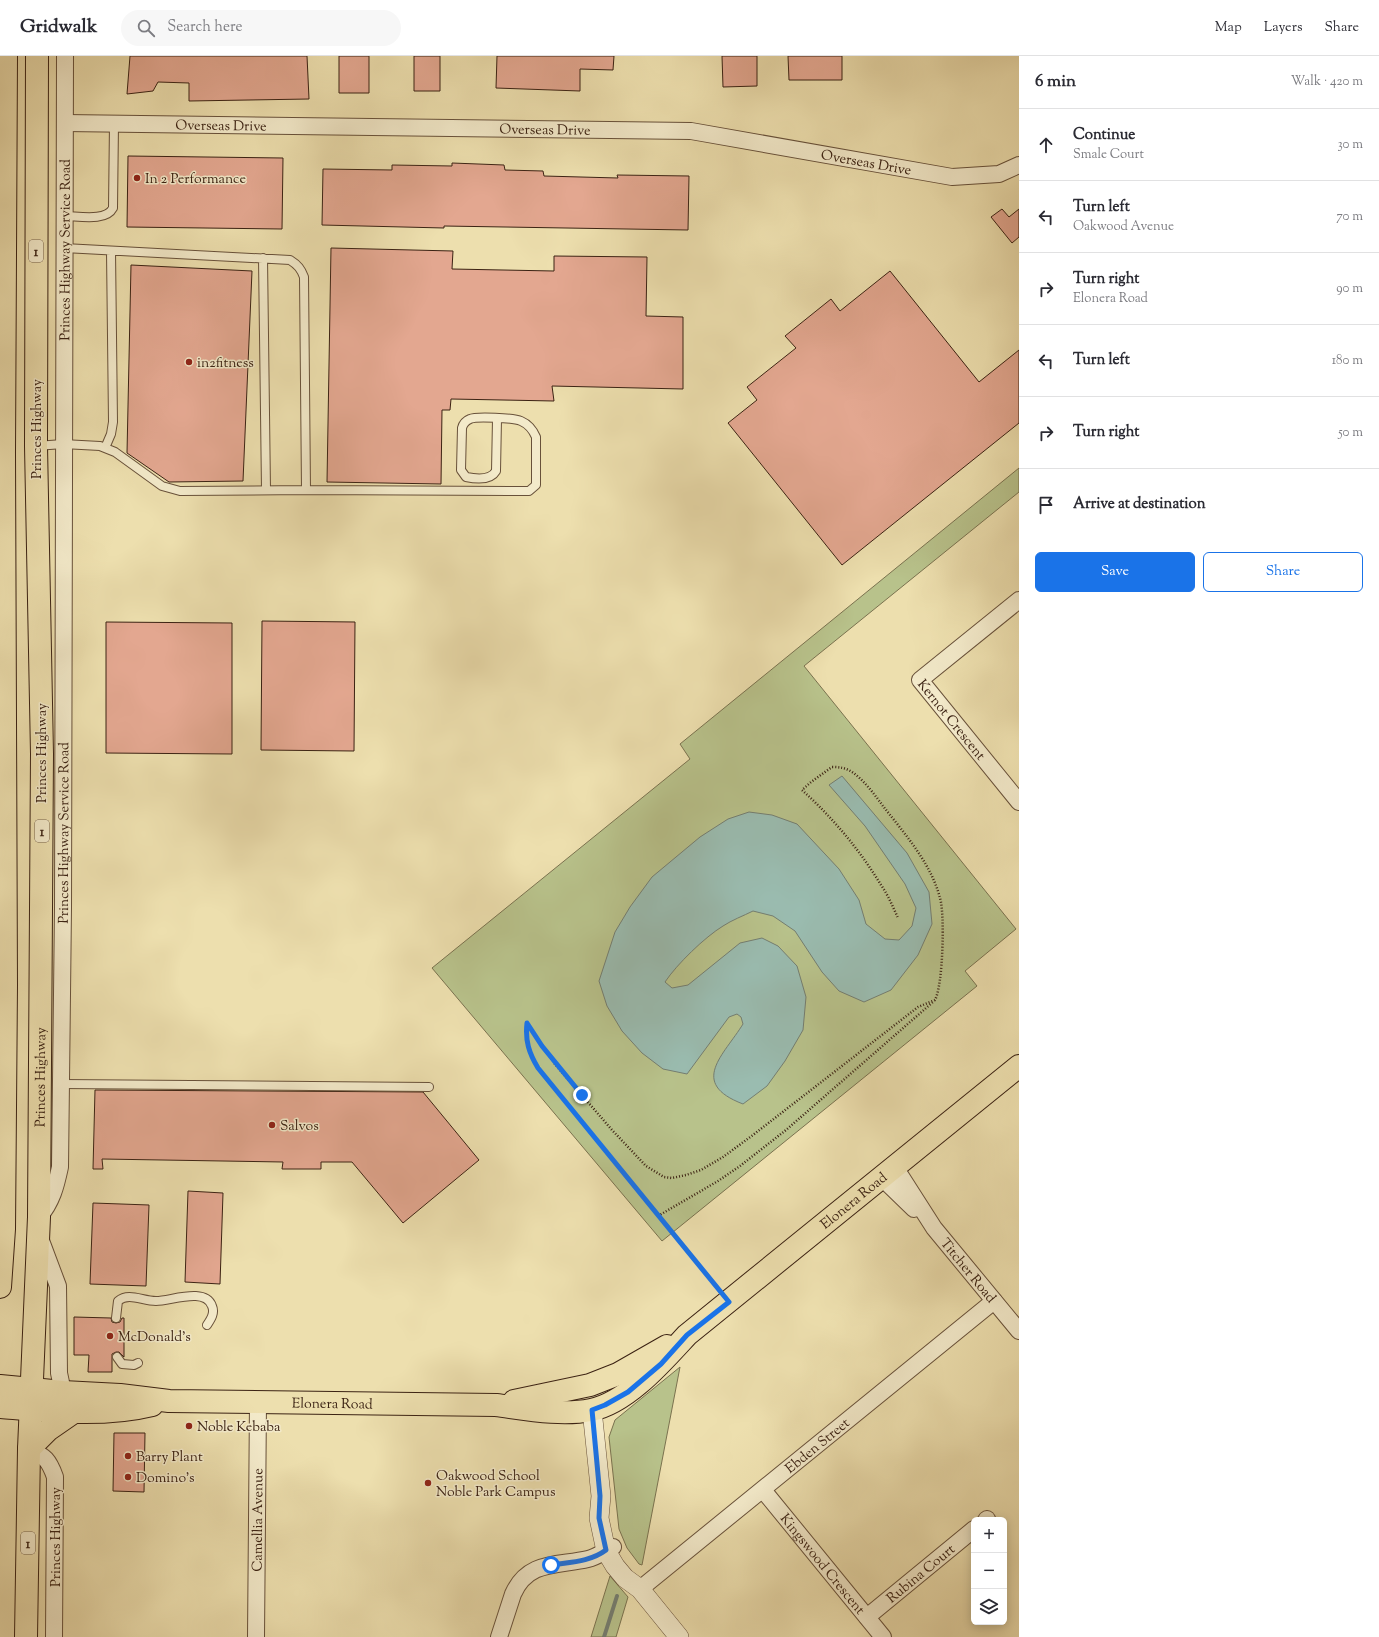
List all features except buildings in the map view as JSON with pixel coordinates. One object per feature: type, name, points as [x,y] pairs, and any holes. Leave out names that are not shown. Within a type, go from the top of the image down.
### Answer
[{"type":"main road","points":[[0,1286],[2,1231],[3,985],[2,427],[6,56]]},
{"type":"main road","name":"Princes Highway","points":[[26,1637],[29,1450],[38,1226],[42,754],[36,446],[37,56]]},
{"type":"main road","points":[[2,453],[36,446]]},
{"type":"main road","name":"Elonera Road","points":[[496,1405],[590,1384],[618,1374],[687,1335],[1019,1066]]},
{"type":"main road","name":"Elonera Road","points":[[0,1386],[62,1392],[120,1395],[169,1401],[496,1405],[544,1411],[592,1410],[605,1405],[628,1392],[661,1364],[687,1335]]},
{"type":"main road","points":[[592,1410],[594,1397],[607,1378]]},
{"type":"main road","points":[[540,1396],[580,1400],[592,1410]]},
{"type":"main road","name":"Elonera Road","points":[[0,1407],[74,1412],[129,1410],[169,1401]]},
{"type":"main road","points":[[29,1450],[48,1430],[74,1412]]},
{"type":"street","name":"Princes Highway Service Road","points":[[38,1226],[52,1198],[60,1167],[63,908],[65,56]]},
{"type":"street","name":"Overseas Drive","points":[[65,123],[691,131],[952,177],[999,174],[1019,165]]},
{"type":"street","name":"Kernot Crescent","points":[[1019,600],[920,680],[1019,802]]},
{"type":"street","name":"Titcher Road","points":[[888,1172],[1019,1331]]},
{"type":"street","points":[[38,1226],[58,1286],[59,1374],[62,1392]]},
{"type":"street","name":"Ebden Street","points":[[640,1589],[994,1301]]},
{"type":"street","name":"Camellia Avenue","points":[[256,1637],[258,1402]]},
{"type":"street","points":[[592,1410],[600,1496],[607,1518],[610,1549],[632,1573],[640,1589],[679,1637]]},
{"type":"street","name":"Princes Highway","points":[[29,1450],[43,1455],[48,1460],[55,1477],[54,1637]]},
{"type":"street","name":"Kingswood Crescent","points":[[763,1490],[883,1637]]},
{"type":"street","name":"Rubina Court","points":[[867,1617],[971,1531]]},
{"type":"street","points":[[499,1637],[512,1594],[524,1577],[542,1566],[588,1559],[610,1549]]},
{"type":"lane","points":[[64,216],[101,217],[110,212],[112,208],[114,123]]},
{"type":"lane","points":[[64,248],[290,260],[302,270],[304,277],[306,490]]},
{"type":"lane","points":[[105,448],[111,434],[113,422],[111,251]]},
{"type":"lane","points":[[263,258],[266,490]]},
{"type":"lane","points":[[36,446],[63,444],[100,446],[115,452],[162,486],[180,491],[530,491],[534,489],[537,481],[536,437],[533,431],[521,421],[514,419],[472,418],[464,423],[462,428],[461,470],[466,477],[491,477],[496,471],[497,419]]},
{"type":"lane","points":[[61,1084],[429,1087]]},
{"type":"lane","points":[[116,1318],[118,1301],[122,1297],[129,1296],[146,1301],[156,1301],[196,1295],[205,1297],[210,1301],[213,1308],[213,1314],[207,1325]]},
{"type":"lane","points":[[117,1357],[122,1364],[134,1365],[138,1363]]},
{"type":"path","points":[[658,1216],[718,1181],[758,1152],[786,1130],[936,1000],[940,983],[943,926],[942,908],[935,884],[919,854],[860,779],[847,769],[839,767],[828,769],[802,790],[826,815],[865,861],[882,885],[898,918]]},
{"type":"path","points":[[729,1302],[538,1068],[526,1045],[525,1034],[527,1023],[555,1064],[612,1130],[646,1166],[664,1177],[672,1178],[701,1170],[723,1157],[918,1007],[936,1000]]},
{"type":"green space","points":[[1019,468],[1019,492],[804,666],[1016,929],[965,971],[977,986],[662,1241],[432,968],[690,759],[680,744]]},
{"type":"green space","points":[[680,1367],[642,1565],[639,1564],[627,1548],[619,1529],[609,1437],[615,1420]]},
{"type":"green space","points":[[610,1576],[628,1597],[616,1637],[591,1637]]},
{"type":"water","points":[[842,776],[907,853],[929,892],[932,924],[918,955],[891,990],[864,1002],[839,991],[822,972],[795,931],[773,916],[753,911],[726,924],[708,937],[684,959],[665,982],[672,988],[688,985],[740,943],[762,938],[778,946],[797,966],[806,997],[803,1030],[785,1061],[767,1086],[743,1104],[726,1096],[717,1087],[714,1078],[715,1068],[720,1057],[743,1024],[741,1017],[737,1014],[729,1017],[687,1074],[663,1069],[642,1053],[622,1031],[607,1006],[599,981],[615,932],[630,907],[652,877],[700,837],[728,819],[749,812],[772,815],[797,824],[839,869],[859,900],[866,924],[885,939],[899,940],[912,926],[916,908],[905,884],[865,826],[829,785]]},
{"type":"waterway","points":[[604,1637],[617,1596]]},
{"type":"place","name":"In 2 Performance","points":[[137,178]]},
{"type":"place","name":"in2fitness","points":[[189,362]]},
{"type":"place","name":"Salvos","points":[[272,1125]]},
{"type":"place","name":"McDonald's","points":[[110,1336]]},
{"type":"place","name":"Noble Kebaba","points":[[189,1426]]},
{"type":"place","name":"Barry Plant","points":[[128,1456]]},
{"type":"place","name":"Domino's","points":[[128,1477]]},
{"type":"place","name":"Oakwood School Noble Park Campus","points":[[428,1483]]},
{"type":"route","points":[[551,1565],[594,1558],[606,1550],[599,1518],[600,1496],[592,1410],[616,1400],[628,1392],[661,1364],[687,1335],[729,1302],[538,1068],[526,1045],[525,1034],[527,1023],[555,1064],[582,1095]]}]
